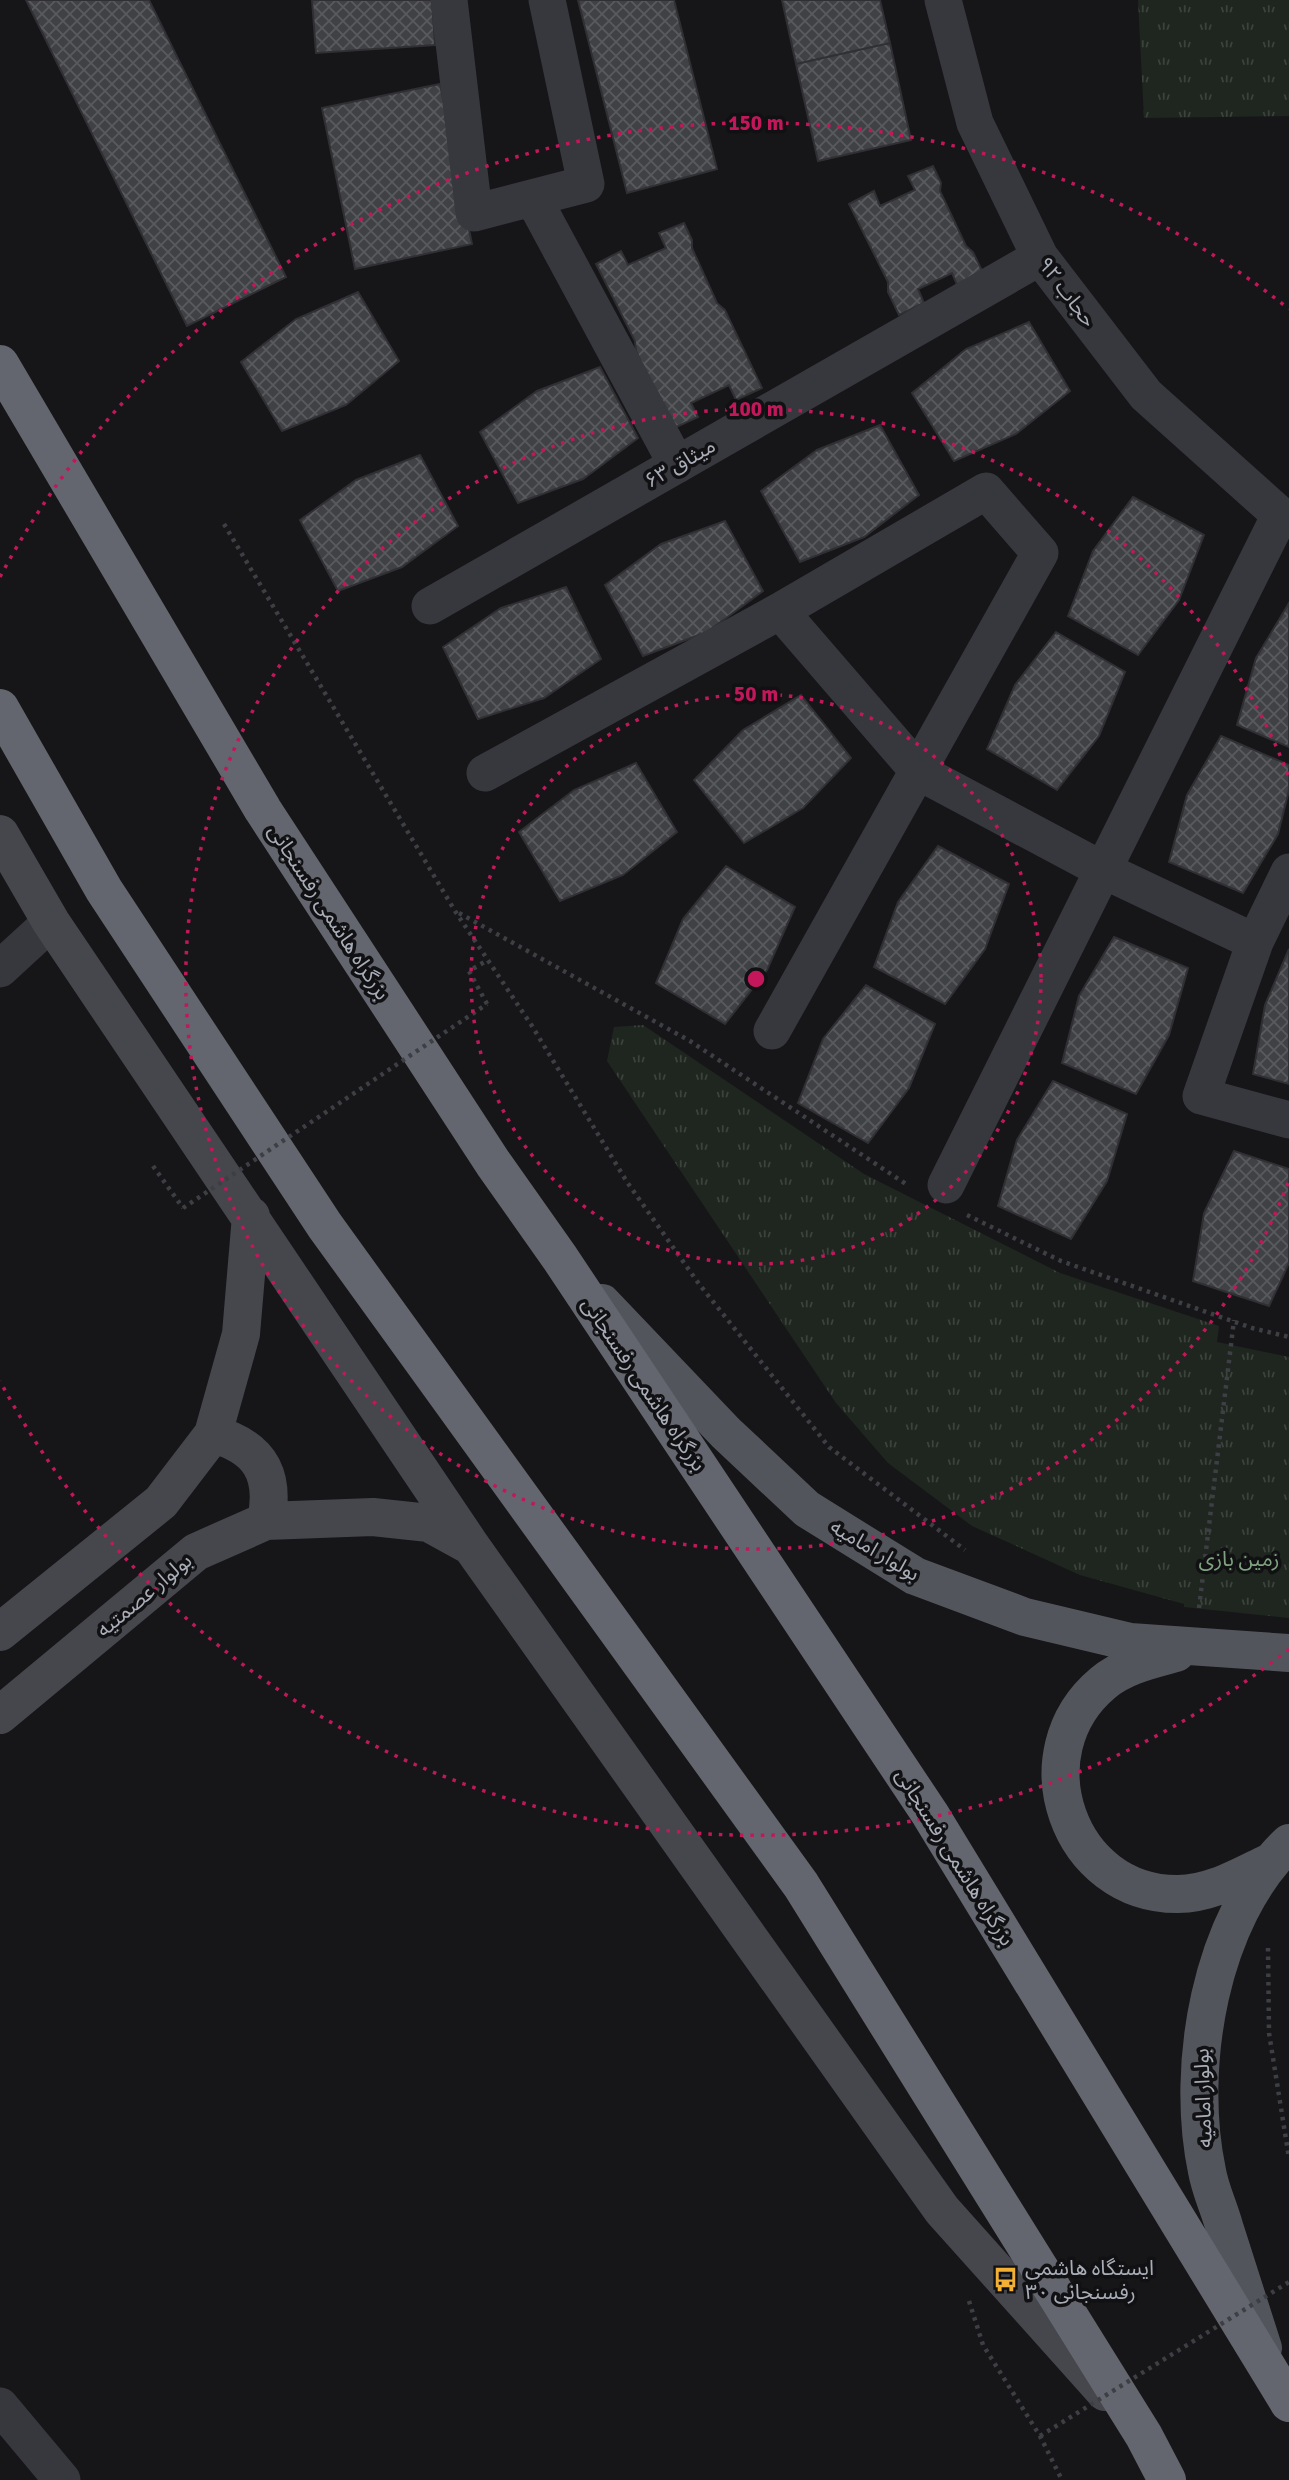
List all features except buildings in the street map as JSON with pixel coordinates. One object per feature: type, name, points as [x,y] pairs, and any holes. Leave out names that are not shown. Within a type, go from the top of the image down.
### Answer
[{"type":"highway","name":"بزرگراه هاشمی رفسنجانی","points":[[0,364],[263,810],[493,1163],[560,1258],[930,1814],[1289,2403]]},
{"type":"highway","points":[[0,708],[104,890],[325,1226],[801,1885],[1144,2436],[1167,2480]]},
{"type":"main road","name":"بولوار امامیه","points":[[560,1258],[726,1433],[807,1509],[915,1576],[1025,1618],[1130,1642],[1196,1629],[1289,1653]]},
{"type":"main road","points":[[1196,1629],[1103,1683],[1086,1700],[1072,1721],[1063,1744],[1060,1792],[1066,1816],[1076,1838],[1110,1873],[1155,1892],[1179,1894],[1203,1891],[1278,1853]]},
{"type":"main road","name":"بولوار امامیه","points":[[1269,2367],[1207,2171],[1199,2098],[1200,2035],[1225,1944],[1278,1853]]},
{"type":"street","points":[[449,0],[474,213],[586,184],[547,0]]},
{"type":"street","name":"حجاب ۹۲","points":[[943,0],[975,123],[1040,257],[1146,396],[1284,517]]},
{"type":"street","points":[[533,198],[677,464]]},
{"type":"street","name":"میثاق ۶۳","points":[[429,606],[1040,257]]},
{"type":"street","points":[[485,773],[779,611],[986,491],[1040,553],[772,1031]]},
{"type":"street","points":[[944,1197],[1102,870],[1284,517]]},
{"type":"street","points":[[779,611],[919,772],[1102,870],[1255,942]]},
{"type":"street","points":[[0,834],[51,922],[471,1546],[942,2210],[1144,2436]]},
{"type":"street","points":[[1289,872],[1255,942],[1201,1096],[1289,1120]]},
{"type":"street","points":[[0,969],[51,922]]},
{"type":"street","points":[[0,1632],[161,1502],[213,1434],[241,1334],[251,1216]]},
{"type":"street","points":[[213,1434],[236,1440],[254,1455],[267,1474],[271,1498],[266,1521]]},
{"type":"street","name":"بولوار عصمتیه","points":[[0,1715],[197,1552],[266,1521],[373,1517],[429,1522],[471,1546]]},
{"type":"street","points":[[0,2406],[62,2480]]},
{"type":"path","points":[[223,524],[455,911],[659,1227],[699,1284],[829,1447],[956,1546],[968,1551]]},
{"type":"path","points":[[455,911],[690,1041],[944,1197],[1061,1261],[1234,1321],[1289,1337]]},
{"type":"path","points":[[153,1166],[183,1208],[487,1004],[469,971],[488,960]]},
{"type":"path","points":[[1196,1629],[1234,1321]]},
{"type":"path","points":[[1268,1941],[1269,2033],[1287,2132],[1289,2158]]},
{"type":"path","points":[[1040,2436],[1289,2282]]},
{"type":"path","points":[[983,2345],[1040,2436],[1062,2480]]},
{"type":"green space","points":[[1138,0],[1289,0],[1289,116],[1144,118]]},
{"type":"green space","name":"زمین بازی","points":[[643,1025],[864,1174],[1060,1273],[1219,1326],[1217,1342],[1289,1357],[1289,1618],[1184,1607],[1184,1604],[1080,1575],[972,1526],[888,1463],[836,1403],[607,1061],[614,1027]]},
{"type":"place","name":"ایستگاه هاشمی رفسنجانی ۳۰","points":[[1005,2280]]}]
